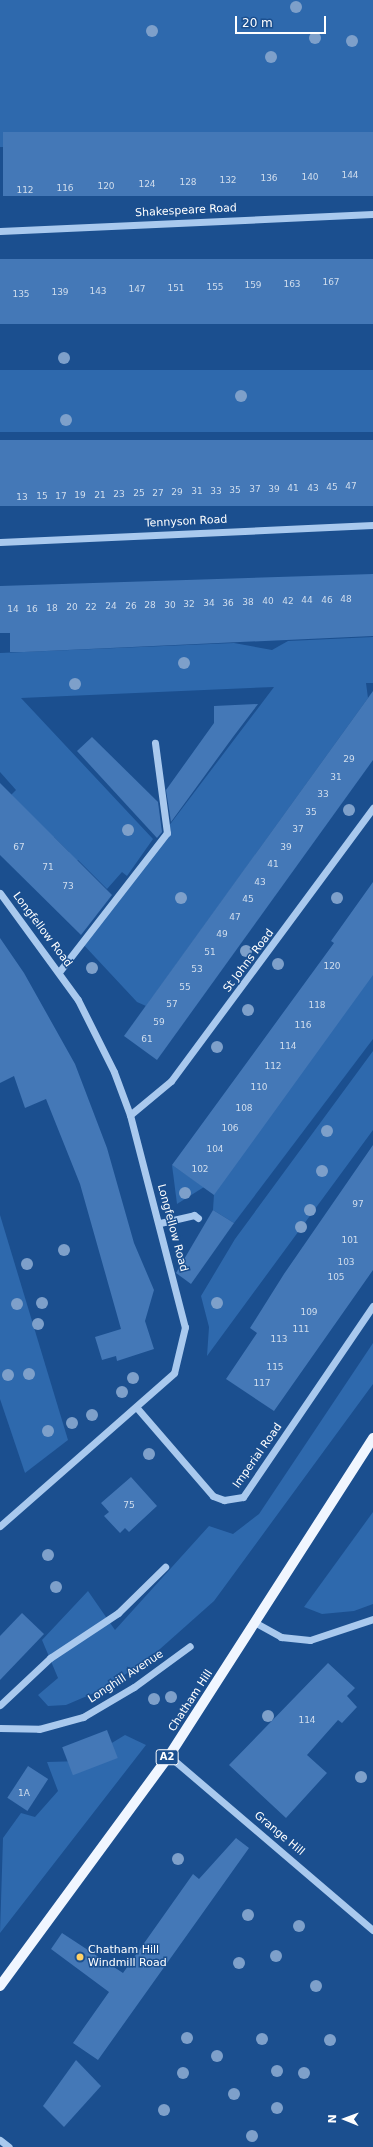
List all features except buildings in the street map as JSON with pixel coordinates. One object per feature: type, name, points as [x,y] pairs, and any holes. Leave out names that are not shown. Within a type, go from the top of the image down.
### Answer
[{"type":"main road","name":"Chatham Hill","points":[[0,1986],[169,1756],[256,1624],[373,1438]]},
{"type":"street","name":"Shakespeare Road","points":[[0,231],[373,214]]},
{"type":"street","name":"Tennyson Road","points":[[0,542],[373,525]]},
{"type":"street","points":[[59,972],[167,833],[155,743]]},
{"type":"street","name":"St Johns Road","points":[[130,1115],[171,1081],[373,808]]},
{"type":"street","name":"Longfellow Road","points":[[0,894],[59,972],[94,1026],[130,1115],[160,1223],[185,1327],[174,1373],[137,1408],[0,1526]]},
{"type":"street","points":[[160,1223],[194,1215],[198,1218]]},
{"type":"street","name":"Imperial Road","points":[[137,1408],[214,1496],[224,1500],[243,1497],[373,1306]]},
{"type":"street","points":[[0,1705],[50,1658],[118,1613],[165,1567]]},
{"type":"street","points":[[256,1624],[281,1637],[310,1640],[373,1619]]},
{"type":"street","name":"Longhill Avenue","points":[[0,1728],[38,1729],[83,1717],[134,1687],[190,1646]]},
{"type":"street","name":"Grange Hill","points":[[169,1756],[373,1930]]},
{"type":"street","points":[[0,2140],[9,2147]]},
{"type":"shaded area","points":[[0,0],[373,0],[373,132],[141,140],[129,144],[61,147],[0,147]]},
{"type":"shaded area","points":[[0,370],[373,370],[373,432],[0,432]]},
{"type":"shaded area","points":[[373,637],[373,683],[366,683],[368,698],[146,1006],[137,1002],[81,942],[274,687],[21,698],[153,839],[127,876],[122,872],[107,889],[78,860],[63,870],[69,852],[54,837],[43,848],[0,806],[16,790],[0,772],[0,653],[234,643],[272,650],[288,641]]},
{"type":"shaded area","points":[[373,969],[373,1039],[234,1223],[213,1210],[214,1194]]},
{"type":"shaded area","points":[[373,1051],[373,1130],[207,1356],[209,1327],[201,1296],[235,1239]]},
{"type":"shaded area","points":[[172,1165],[204,1187],[177,1204]]},
{"type":"shaded area","points":[[0,1215],[68,1440],[25,1473],[0,1399]]},
{"type":"shaded area","points":[[373,1343],[373,1384],[214,1601],[160,1649],[108,1687],[66,1705],[48,1706],[38,1695],[58,1678],[42,1640],[88,1591],[115,1630],[209,1526],[233,1534],[259,1514]]},
{"type":"shaded area","points":[[373,1512],[373,1604],[354,1611],[322,1614],[304,1607]]},
{"type":"shaded area","points":[[125,1735],[146,1745],[0,1933],[3,1838],[21,1813],[35,1817],[58,1791],[47,1762],[82,1761]]},
{"type":"place","name":"Chatham Hill Windmill Road","points":[[80,1957]]}]
